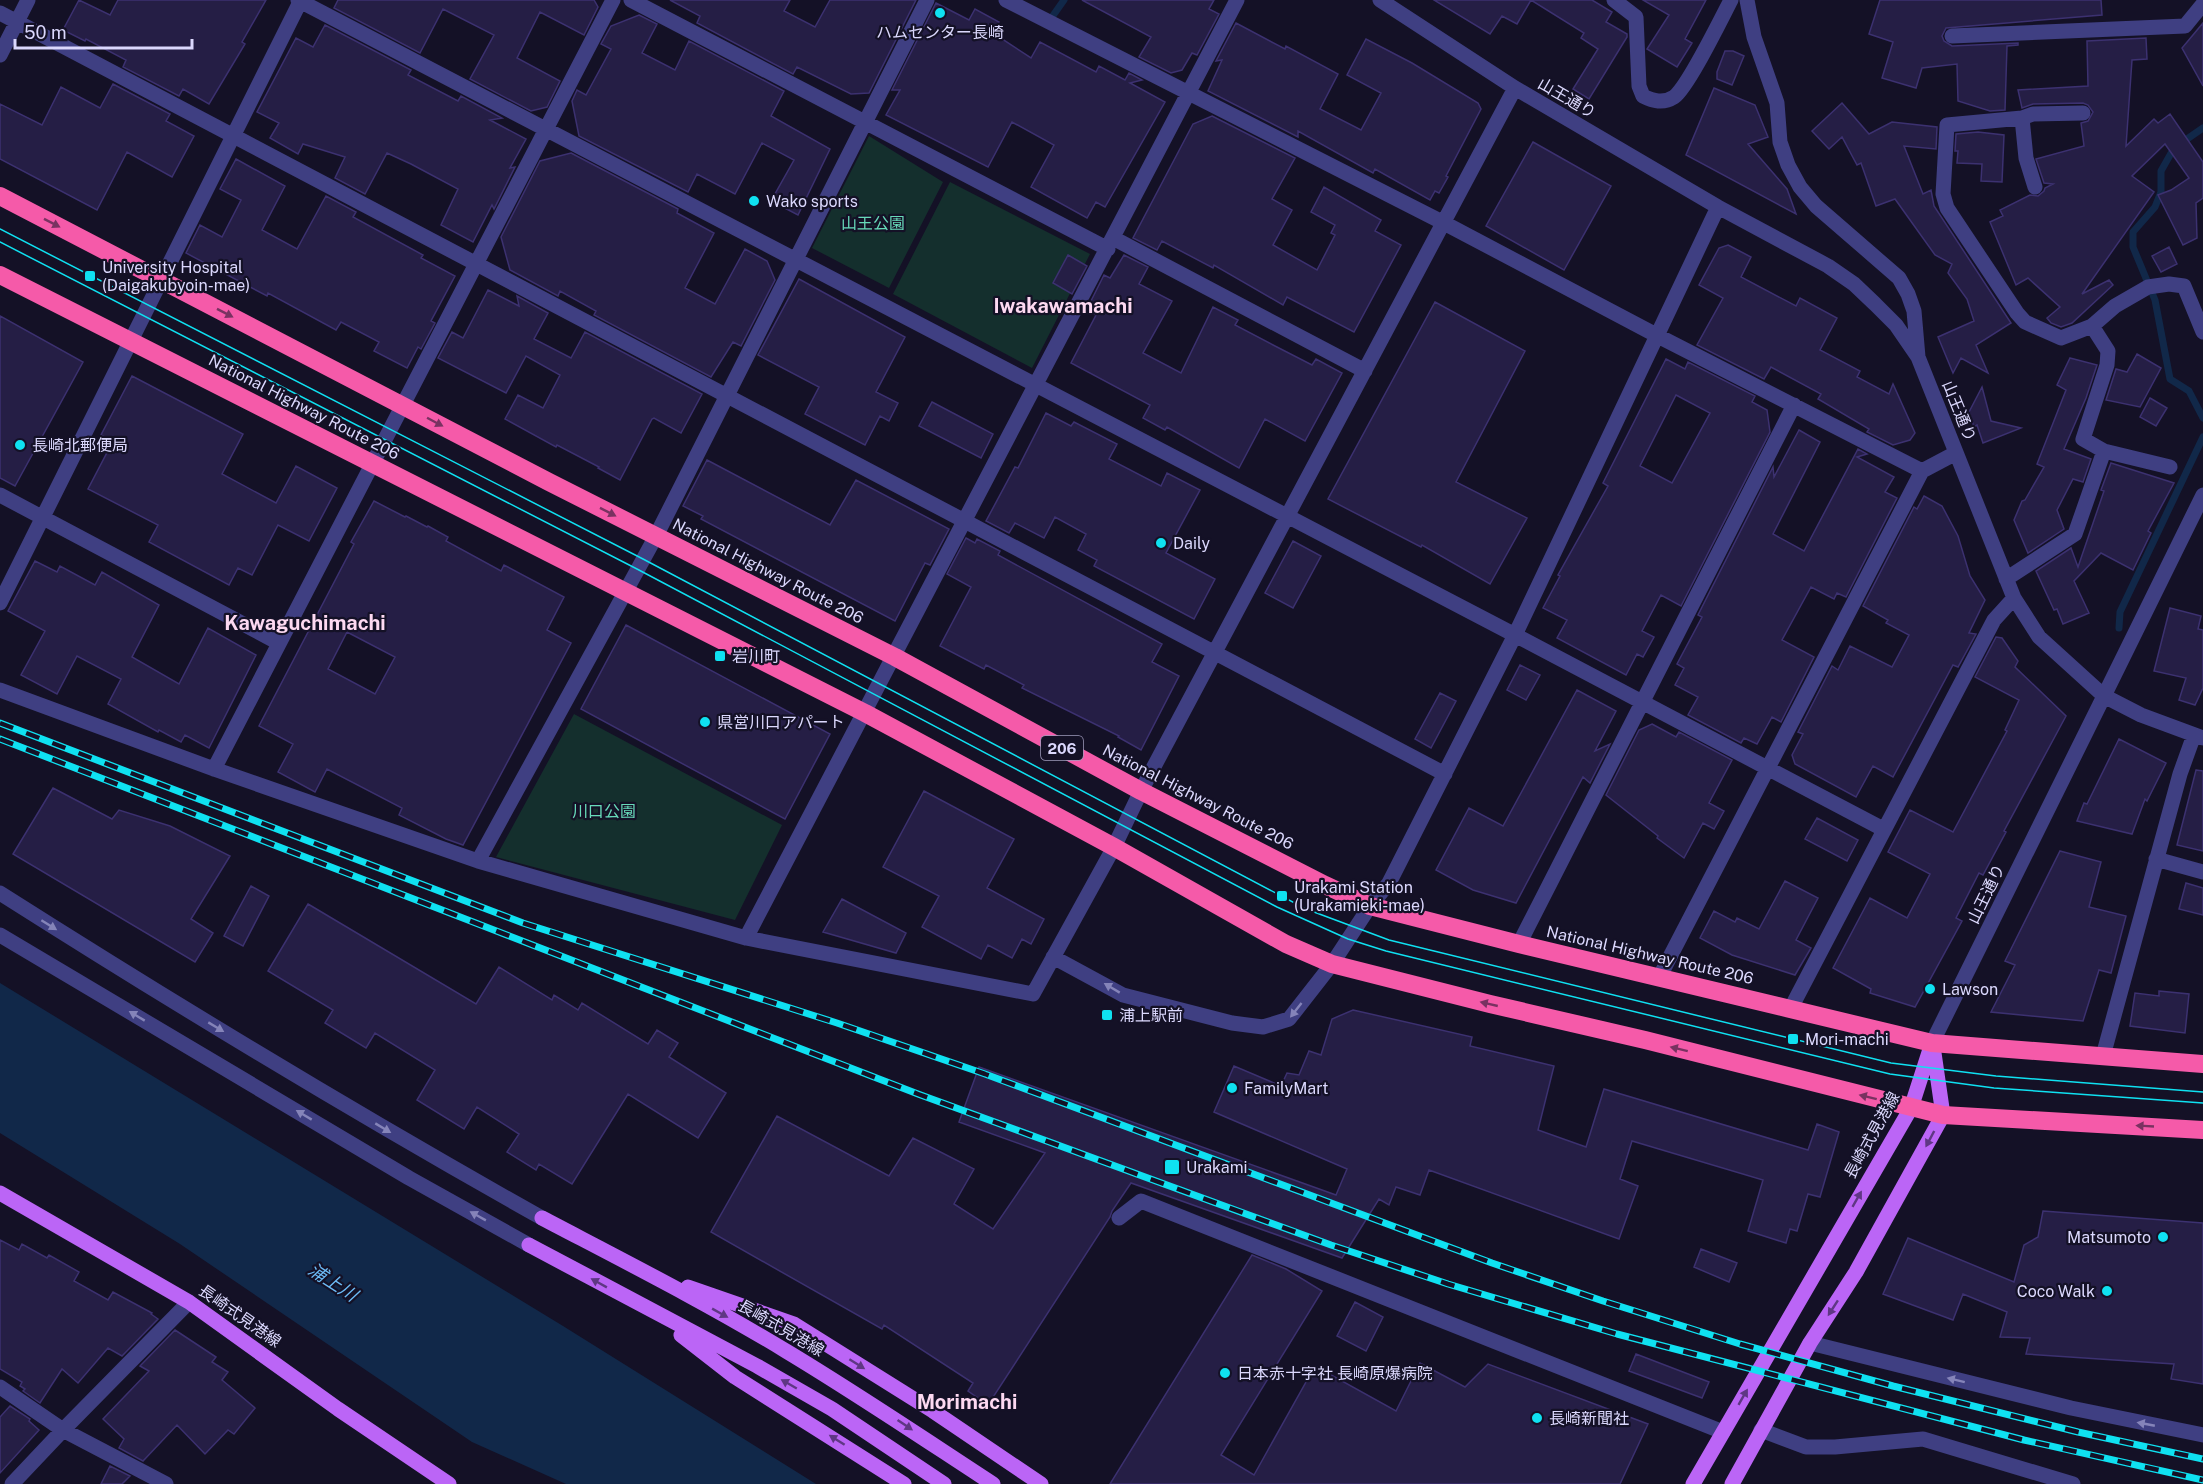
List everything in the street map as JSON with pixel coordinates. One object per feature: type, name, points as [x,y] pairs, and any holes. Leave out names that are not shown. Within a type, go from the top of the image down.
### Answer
[{"type":"highway","name":"National Highway Route 206","points":[[0,196],[656,536],[895,657],[1141,791],[1370,906],[1932,1043],[2203,1064]]},
{"type":"highway","name":"National Highway Route 206","points":[[0,275],[865,713],[1114,847],[1286,944],[1332,964],[1943,1115],[2203,1130]]},
{"type":"main road","name":"長崎式見港線","points":[[1693,1484],[1911,1108],[1932,1043]]},
{"type":"main road","points":[[1732,1484],[1810,1343],[1856,1272],[1943,1115],[1932,1043]]},
{"type":"main road","name":"長崎式見港線","points":[[0,1193],[189,1302],[338,1409],[449,1484]]},
{"type":"main road","name":"長崎式見港線","points":[[542,1218],[651,1274],[786,1350],[993,1484]]},
{"type":"main road","points":[[529,1245],[757,1366],[832,1409],[944,1484]]},
{"type":"main road","points":[[651,1274],[794,1324],[933,1411],[1041,1484]]},
{"type":"main road","points":[[650,1311],[735,1377],[904,1484]]},
{"type":"street","points":[[0,56],[28,0]]},
{"type":"street","points":[[0,603],[300,0],[1515,634],[1883,829]]},
{"type":"street","points":[[214,769],[613,0]]},
{"type":"street","points":[[631,0],[865,122],[1365,371]]},
{"type":"street","points":[[478,861],[656,536],[927,0]]},
{"type":"street","points":[[1006,0],[1444,223],[1922,471]]},
{"type":"street","points":[[746,938],[1237,0]]},
{"type":"street","name":"山王通り","points":[[1380,0],[1515,88],[1718,207],[1828,266],[1854,284],[1896,325],[1918,357],[2014,598],[2039,637],[2104,696],[1932,1043]]},
{"type":"street","points":[[1614,0],[1636,18],[1639,86],[1643,96],[1653,101],[1666,100],[1675,96],[1681,89],[1731,0]]},
{"type":"street","points":[[1747,0],[1754,37],[1777,104],[1780,142],[1788,165],[1800,188],[1816,206],[1899,278],[1914,311],[1918,357]]},
{"type":"street","points":[[1952,36],[2185,27],[2203,4]]},
{"type":"street","points":[[0,13],[1445,774]]},
{"type":"street","points":[[0,690],[214,769],[478,861],[746,938],[1033,994],[1114,847],[1141,791],[1515,88]]},
{"type":"street","points":[[2083,113],[2033,114],[2022,118],[1947,125],[1943,168],[1945,201],[1969,241],[2025,322],[2061,338],[2092,326],[2115,306],[2148,286],[2169,284],[2184,286],[2203,332]]},
{"type":"street","points":[[2022,118],[2026,158],[2035,187]]},
{"type":"street","points":[[1053,957],[1123,995],[1232,1023],[1263,1027],[1289,1019],[1332,964],[1370,906],[1386,889],[1515,634],[1718,207]]},
{"type":"street","points":[[2092,326],[2108,351],[2107,365],[2083,439],[2104,451],[2170,467]]},
{"type":"street","points":[[1519,944],[1794,405]]},
{"type":"street","points":[[2006,579],[2075,534],[2104,451]]},
{"type":"street","points":[[1659,978],[1922,471],[1956,453]]},
{"type":"street","points":[[0,495],[279,643]]},
{"type":"street","points":[[2103,1056],[2180,774],[2198,736],[2141,715],[2104,696],[2203,495]]},
{"type":"street","points":[[1791,1008],[1994,620],[2014,598]]},
{"type":"street","points":[[2156,859],[2203,872]]},
{"type":"street","points":[[0,894],[293,1074],[412,1145],[542,1218]]},
{"type":"street","points":[[0,935],[399,1172],[529,1245]]},
{"type":"street","points":[[1119,1218],[1141,1201],[1723,1432]]},
{"type":"street","points":[[12,1484],[189,1302]]},
{"type":"street","points":[[1810,1343],[2071,1408],[2203,1435]]},
{"type":"street","points":[[0,1387],[63,1430],[166,1484]]},
{"type":"street","points":[[1761,1430],[1806,1447],[1835,1447],[1923,1439],[2073,1484]]},
{"type":"green space","name":"山王公園","points":[[869,136],[943,182],[889,288],[812,248]]},
{"type":"green space","points":[[950,182],[1090,254],[1032,368],[893,294]]},
{"type":"green space","name":"川口公園","points":[[574,714],[782,825],[735,920],[496,857]]},
{"type":"water","name":"浦上川","points":[[0,983],[563,1326],[816,1484],[566,1484],[472,1442],[180,1244],[0,1133]]},
{"type":"building","points":[[79,0],[110,15],[118,0],[266,0],[242,42],[245,44],[209,104],[183,89],[179,96],[123,67],[126,60],[63,30]]},
{"type":"building","points":[[338,0],[594,0],[598,7],[584,35],[540,12],[517,58],[560,81],[547,107],[531,111],[470,79],[494,35],[443,9],[420,53],[334,8]]},
{"type":"building","points":[[670,0],[790,0],[784,11],[815,27],[830,0],[916,0],[869,93],[851,94],[797,67],[793,74],[697,23],[700,16]]},
{"type":"building","points":[[1082,0],[1214,0],[1209,9],[1219,14],[1197,55],[1192,53],[1182,70],[1171,73],[1139,57],[1151,37]]},
{"type":"building","points":[[1434,0],[1531,0],[1517,24],[1502,16],[1490,34]]},
{"type":"building","points":[[1531,0],[1592,0],[1612,12],[1606,22],[1627,34],[1589,99],[1573,89],[1598,49],[1581,38],[1584,33]]},
{"type":"building","points":[[1643,0],[1706,0],[1685,39],[1692,43],[1677,67],[1647,49],[1669,15]]},
{"type":"building","points":[[1880,0],[2101,0],[2102,15],[1946,28],[1942,36],[1944,41],[1952,46],[2018,43],[2018,45],[2007,46],[2005,110],[1990,111],[1958,101],[1957,64],[1922,68],[1916,88],[1882,78],[1893,42],[1869,34]]},
{"type":"building","points":[[936,3],[969,20],[975,9],[999,22],[993,33],[1031,58],[1040,42],[1096,72],[1099,66],[1125,80],[1129,73],[1142,80],[1130,83],[1165,102],[1105,207],[1096,202],[1087,218],[1031,187],[1054,145],[1012,122],[988,167],[886,115],[900,90],[892,90]]},
{"type":"building","points":[[639,15],[657,24],[642,53],[675,70],[689,41],[784,91],[771,116],[830,149],[798,215],[771,201],[794,160],[762,143],[735,194],[697,174],[688,192],[579,136],[572,101],[577,90],[586,95],[611,49],[601,44],[611,26]]},
{"type":"building","points":[[1236,23],[1338,74],[1320,109],[1361,130],[1381,93],[1347,75],[1366,39],[1412,63],[1478,103],[1481,109],[1439,193],[1435,191],[1430,200],[1375,169],[1373,173],[1298,131],[1298,137],[1208,91],[1222,60],[1216,61]]},
{"type":"building","points":[[2203,23],[2203,86],[2182,48]]},
{"type":"building","points":[[325,25],[411,70],[408,75],[458,101],[461,96],[502,118],[490,120],[526,139],[510,168],[515,167],[494,209],[492,205],[473,242],[441,225],[458,189],[411,164],[387,153],[365,194],[335,178],[345,157],[303,144],[298,154],[270,138],[279,123],[257,112],[296,38],[313,47]]},
{"type":"building","points":[[2146,38],[2147,59],[2132,60],[2126,146],[2154,119],[2158,123],[2170,114],[2203,162],[2203,198],[2196,203],[2197,238],[2183,245],[2158,195],[2171,190],[2189,178],[2165,144],[2132,176],[2154,192],[2082,294],[2109,280],[2113,285],[2072,323],[2061,327],[2051,323],[2047,318],[2060,307],[2028,278],[2016,285],[1990,222],[2003,216],[2000,210],[2030,195],[2038,196],[2045,188],[2053,184],[2044,183],[2036,159],[2084,146],[2081,123],[2088,121],[2093,112],[2088,105],[2083,103],[2033,104],[2022,108],[2018,90],[2088,86],[2087,41]]},
{"type":"building","points":[[1725,51],[1733,51],[1744,56],[1732,85],[1717,79],[1717,72]]},
{"type":"building","points":[[113,84],[170,114],[166,121],[194,136],[172,177],[127,152],[97,210],[0,159],[0,104],[42,125],[61,87],[100,108]]},
{"type":"building","points":[[1714,88],[1755,105],[1768,137],[1748,144],[1787,189],[1796,214],[1686,155]]},
{"type":"building","points":[[1842,103],[1869,134],[1892,122],[1937,127],[1936,149],[1904,146],[1923,194],[1931,190],[1934,206],[2011,323],[1976,345],[1988,373],[1961,358],[1953,373],[1938,337],[1974,321],[1967,299],[1948,273],[1952,264],[1935,255],[1895,199],[1876,206],[1861,163],[1857,165],[1842,137],[1829,149],[1812,131]]},
{"type":"building","points":[[1212,116],[1295,158],[1272,199],[1292,210],[1273,245],[1317,270],[1335,235],[1331,233],[1335,225],[1311,212],[1324,187],[1381,220],[1375,231],[1401,245],[1354,332],[1287,297],[1283,305],[1214,265],[1213,268],[1162,241],[1157,250],[1133,238],[1193,124]]},
{"type":"building","points":[[1978,132],[2004,135],[2002,182],[1981,181],[1982,164],[1957,163],[1956,134]]},
{"type":"building","points":[[1533,142],[1611,186],[1564,270],[1486,226]]},
{"type":"building","points":[[571,153],[678,209],[677,213],[714,233],[685,288],[715,304],[745,249],[767,261],[775,280],[741,346],[733,342],[711,377],[594,315],[596,311],[560,291],[558,296],[510,270],[501,237],[540,161]]},
{"type":"building","points":[[236,159],[285,186],[262,230],[297,249],[326,196],[356,212],[353,217],[423,255],[421,258],[455,276],[431,321],[435,323],[421,349],[418,347],[407,368],[374,351],[379,342],[341,322],[336,330],[268,293],[267,296],[186,253],[200,225],[222,237],[241,200],[220,189]]},
{"type":"building","points":[[1728,245],[1751,257],[1741,277],[1796,306],[1800,298],[1837,318],[1820,350],[1860,371],[1857,377],[1889,394],[1893,384],[1915,433],[1910,440],[1893,445],[1867,432],[1869,429],[1818,399],[1821,394],[1771,367],[1764,379],[1697,345],[1723,298],[1699,285],[1719,248]]},
{"type":"building","points":[[2169,247],[2177,264],[2161,272],[2152,256]]},
{"type":"building","points":[[1068,255],[1087,266],[1072,294],[1053,283]]},
{"type":"building","points":[[1124,255],[1148,267],[1139,284],[1172,301],[1143,353],[1181,373],[1213,307],[1238,320],[1235,325],[1312,365],[1316,359],[1342,373],[1305,441],[1265,419],[1239,468],[1167,427],[1165,430],[1143,418],[1150,405],[1071,363],[1096,315],[1092,313],[1095,306],[1090,303],[1104,275],[1110,278]]},
{"type":"building","points":[[799,279],[905,337],[876,392],[898,403],[889,421],[880,416],[865,445],[805,414],[819,387],[758,355]]},
{"type":"building","points":[[488,290],[519,306],[517,296],[548,313],[534,339],[571,358],[585,332],[702,394],[681,433],[652,419],[620,480],[505,419],[518,395],[543,408],[560,375],[526,356],[506,393],[438,358],[452,332],[463,338]]},
{"type":"building","points":[[1435,302],[1525,351],[1456,482],[1527,518],[1490,584],[1422,545],[1421,547],[1328,499]]},
{"type":"building","points":[[0,316],[83,362],[15,486],[0,478]]},
{"type":"building","points":[[2137,354],[2161,368],[2140,407],[2106,400],[2116,369],[2127,372]]},
{"type":"building","points":[[2070,358],[2097,365],[2086,398],[2064,449],[2091,459],[2083,482],[2073,479],[2057,510],[2064,529],[2028,553],[2014,520],[2022,501],[2025,500],[2044,467],[2037,464],[2066,390],[2057,385]]},
{"type":"building","points":[[1666,359],[1685,369],[1688,362],[1755,396],[1752,402],[1767,410],[1770,432],[1681,606],[1661,595],[1642,631],[1654,637],[1643,657],[1637,654],[1626,675],[1557,638],[1567,620],[1543,608],[1560,576],[1558,575],[1608,486],[1603,483]],"holes":[[[1676,395],[1710,413],[1672,483],[1640,466]]]},
{"type":"building","points":[[132,376],[243,434],[222,474],[276,503],[296,466],[337,488],[309,541],[278,525],[252,575],[238,568],[229,585],[149,542],[158,525],[88,489],[113,441],[101,435]]},
{"type":"building","points":[[1982,387],[1991,421],[2021,428],[1983,443],[1977,425],[1974,427],[1969,412]]},
{"type":"building","points":[[2150,398],[2167,408],[2156,426],[2140,417]]},
{"type":"building","points":[[932,402],[993,434],[981,458],[919,426]]},
{"type":"building","points":[[1046,413],[1071,426],[1074,422],[1117,444],[1109,459],[1161,486],[1167,473],[1200,490],[1166,553],[1215,579],[1194,619],[1094,566],[1097,560],[1078,550],[1086,534],[1055,517],[1044,538],[1015,523],[1009,533],[986,521],[1015,467],[1018,468]]},
{"type":"building","points":[[1799,430],[1820,442],[1773,534],[1804,551],[1858,449],[1867,454],[1857,457],[1894,477],[1885,492],[1897,498],[1846,597],[1837,593],[1834,599],[1811,587],[1782,640],[1814,657],[1781,722],[1772,717],[1757,744],[1744,738],[1741,743],[1688,715],[1698,697],[1675,685],[1684,668],[1677,664],[1702,617],[1698,615],[1773,467],[1774,477]]},
{"type":"building","points":[[707,460],[830,525],[856,480],[949,529],[930,565],[925,563],[895,621],[701,519],[703,516],[683,506]]},
{"type":"building","points":[[2111,463],[2174,483],[2148,531],[2151,533],[2133,570],[2101,553],[2074,581],[2089,613],[2063,624],[2036,571],[2071,548],[2078,567]]},
{"type":"building","points":[[1924,496],[1942,506],[1958,536],[1970,576],[1985,600],[1969,633],[1976,634],[1958,667],[1953,665],[1893,777],[1873,766],[1856,797],[1795,764],[1792,755],[1803,734],[1798,732],[1832,666],[1838,670],[1850,646],[1892,667],[1909,635],[1886,623],[1888,620],[1863,606],[1914,507],[1917,509]]},
{"type":"building","points":[[374,501],[448,537],[446,541],[501,571],[504,565],[564,597],[547,630],[571,643],[463,845],[399,815],[402,808],[327,769],[315,792],[278,772],[293,744],[259,726],[354,544],[351,542]],"holes":[[[347,632],[395,657],[375,694],[328,669]]]},
{"type":"building","points":[[966,538],[975,543],[977,539],[1000,551],[998,555],[1162,644],[1152,662],[1179,676],[1141,750],[1119,736],[1022,688],[1024,685],[986,665],[984,669],[940,646],[971,587],[947,574]]},
{"type":"building","points":[[1293,541],[1321,556],[1293,608],[1265,593]]},
{"type":"building","points":[[35,561],[57,572],[60,566],[95,585],[102,572],[159,605],[132,657],[179,684],[208,628],[256,655],[209,748],[185,735],[181,742],[159,730],[158,732],[108,704],[121,679],[77,656],[57,694],[21,675],[45,631],[8,611]]},
{"type":"building","points":[[2170,608],[2201,616],[2198,629],[2203,630],[2203,688],[2195,705],[2179,700],[2186,678],[2154,671]]},
{"type":"building","name":"県営川口アパート","points":[[626,625],[830,734],[785,819],[581,709]]},
{"type":"building","points":[[1996,637],[2002,638],[2018,661],[2015,667],[2066,716],[1983,875],[1979,873],[1956,918],[1962,921],[1915,1007],[1870,993],[1871,989],[1833,968],[1870,898],[1907,918],[1930,874],[1888,852],[1910,810],[1953,832],[2007,731],[2005,730],[2019,700],[1975,677]]},
{"type":"building","points":[[1520,665],[1540,675],[1526,700],[1507,690]]},
{"type":"building","points":[[1577,690],[1616,711],[1595,751],[1610,744],[1590,783],[1583,777],[1516,903],[1473,890],[1436,870],[1469,808],[1503,826]]},
{"type":"building","points":[[1440,693],[1456,701],[1431,748],[1415,739]]},
{"type":"building","points":[[1652,724],[1676,737],[1679,732],[1732,760],[1709,803],[1724,811],[1714,829],[1703,823],[1684,858],[1606,795],[1639,730]]},
{"type":"building","points":[[2119,739],[2166,763],[2147,801],[2145,799],[2132,834],[2077,821],[2084,803],[2087,804]]},
{"type":"building","points":[[2196,770],[2203,771],[2203,851],[2177,845]]},
{"type":"building","points":[[53,788],[112,819],[119,810],[170,826],[230,856],[191,919],[213,933],[195,962],[13,854]]},
{"type":"building","points":[[924,791],[1014,839],[987,888],[1044,919],[1031,944],[1022,939],[1012,958],[988,945],[981,959],[922,927],[939,896],[883,867]]},
{"type":"building","points":[[1817,818],[1858,840],[1847,861],[1805,839]]},
{"type":"building","points":[[2060,851],[2101,862],[2089,907],[2126,916],[2111,973],[2099,970],[2083,1021],[1991,1012],[2015,965],[2005,961]]},
{"type":"building","points":[[1785,881],[1818,898],[1796,940],[1811,948],[1795,975],[1732,955],[1700,938],[1714,911],[1735,922],[1737,918],[1759,929]]},
{"type":"building","points":[[2186,883],[2203,888],[2203,915],[2179,909]]},
{"type":"building","points":[[251,886],[269,896],[243,946],[224,936]]},
{"type":"building","points":[[842,899],[906,933],[896,953],[823,932]]},
{"type":"building","points":[[308,904],[476,1004],[499,967],[552,1000],[554,995],[578,1010],[582,1003],[648,1044],[657,1030],[678,1043],[669,1057],[726,1093],[698,1138],[628,1094],[572,1184],[539,1164],[536,1170],[507,1152],[519,1134],[477,1107],[464,1129],[417,1100],[435,1070],[375,1033],[366,1048],[325,1023],[333,1010],[268,971]]},
{"type":"building","points":[[2159,991],[2189,994],[2185,1033],[2130,1026],[2135,993],[2159,996]]},
{"type":"building","points":[[1353,1010],[1472,1037],[1470,1046],[1554,1066],[1538,1130],[1586,1147],[1604,1089],[1808,1150],[1817,1124],[1839,1132],[1820,1197],[1808,1194],[1797,1231],[1790,1229],[1786,1243],[1748,1231],[1763,1180],[1632,1141],[1620,1179],[1638,1186],[1619,1239],[1429,1170],[1420,1195],[1396,1187],[1389,1205],[1379,1199],[1342,1258],[1131,1183],[988,1405],[968,1391],[973,1383],[884,1325],[882,1329],[711,1232],[777,1116],[889,1176],[913,1138],[974,1169],[954,1204],[993,1229],[1045,1153],[959,1122],[979,1067],[1336,1195],[1347,1169],[1214,1112],[1234,1066],[1281,1086],[1287,1073],[1299,1075],[1309,1051],[1321,1055],[1332,1019]]},
{"type":"building","name":"Coco Walk","points":[[2043,1211],[2203,1223],[2203,1384],[2171,1379],[2174,1364],[2026,1354],[2030,1338],[2000,1337],[2007,1312],[1963,1294],[1953,1320],[1883,1294],[1908,1238],[2014,1282],[2024,1245],[2038,1237]]},
{"type":"building","points":[[0,1240],[19,1250],[22,1244],[47,1258],[49,1255],[79,1272],[74,1281],[108,1300],[113,1292],[152,1313],[158,1319],[122,1356],[108,1348],[78,1383],[62,1369],[40,1403],[23,1391],[25,1389],[20,1386],[22,1382],[0,1369]]},
{"type":"building","points":[[1701,1249],[1737,1263],[1729,1282],[1694,1267]]},
{"type":"building","points":[[1252,1255],[1286,1269],[1322,1291],[1221,1455],[1254,1475],[1315,1366],[1396,1411],[1420,1363],[1465,1387],[1488,1364],[1648,1424],[1620,1484],[1110,1484]]},
{"type":"building","points":[[1355,1302],[1383,1317],[1366,1351],[1337,1336]]},
{"type":"building","points":[[175,1330],[216,1357],[212,1362],[228,1372],[222,1380],[255,1408],[234,1434],[228,1430],[205,1454],[177,1425],[143,1461],[119,1448],[124,1439],[103,1419],[149,1371],[140,1366]]},
{"type":"building","points":[[1636,1354],[1709,1382],[1702,1398],[1629,1371]]},
{"type":"building","points":[[10,1406],[30,1419],[29,1421],[39,1430],[0,1473],[0,1417]]},
{"type":"building","points":[[110,1466],[130,1476],[122,1484],[101,1484]]},
{"type":"waterway","points":[[1052,17],[1064,0]]},
{"type":"waterway","points":[[2203,128],[2174,148],[2161,171],[2161,192],[2155,207],[2133,232],[2133,247],[2155,300],[2170,379],[2189,391],[2203,418]]},
{"type":"waterway","points":[[2119,628],[2120,612],[2203,437]]},
{"type":"tram line","points":[[0,229],[643,559],[1306,909],[1389,940],[1891,1063],[1996,1076],[2203,1092]]},
{"type":"tram line","points":[[0,242],[637,569],[1277,907],[1348,939],[1386,951],[1890,1074],[1994,1088],[2203,1103]]},
{"type":"railway","points":[[0,723],[523,923],[837,1023],[985,1074],[1492,1263],[1603,1301],[1740,1344],[1893,1386],[2078,1432],[2203,1459]]},
{"type":"railway","points":[[0,739],[918,1094],[1331,1245],[1448,1284],[1617,1334],[2024,1440],[2203,1480]]},
{"type":"place","name":"ハムセンター長崎","points":[[940,13]]},
{"type":"place","name":"Wako sports","points":[[754,201]]},
{"type":"place","name":"University Hospital (Daigakubyoin-mae)","points":[[90,276]]},
{"type":"place","name":"長崎北郵便局","points":[[20,445]]},
{"type":"place","name":"Daily","points":[[1161,543]]},
{"type":"place","name":"岩川町","points":[[720,656]]},
{"type":"place","name":"県営川口アパート","points":[[705,722]]},
{"type":"place","name":"Urakami Station (Urakamieki-mae)","points":[[1282,896]]},
{"type":"place","name":"Lawson","points":[[1930,989]]},
{"type":"place","name":"浦上駅前","points":[[1107,1015]]},
{"type":"place","name":"Mori-machi","points":[[1793,1039]]},
{"type":"place","name":"FamilyMart","points":[[1232,1088]]},
{"type":"place","name":"Urakami","points":[[1172,1167]]},
{"type":"place","name":"Matsumoto","points":[[2163,1237]]},
{"type":"place","name":"Coco Walk","points":[[2107,1291]]},
{"type":"place","name":"日本赤十字社 長崎原爆病院","points":[[1225,1373]]},
{"type":"place","name":"長崎新聞社","points":[[1537,1418]]},
{"type":"district","name":"Iwakawamachi","points":[[1063,306]]},
{"type":"district","name":"Kawaguchimachi","points":[[305,623]]},
{"type":"district","name":"Morimachi","points":[[967,1402]]}]
